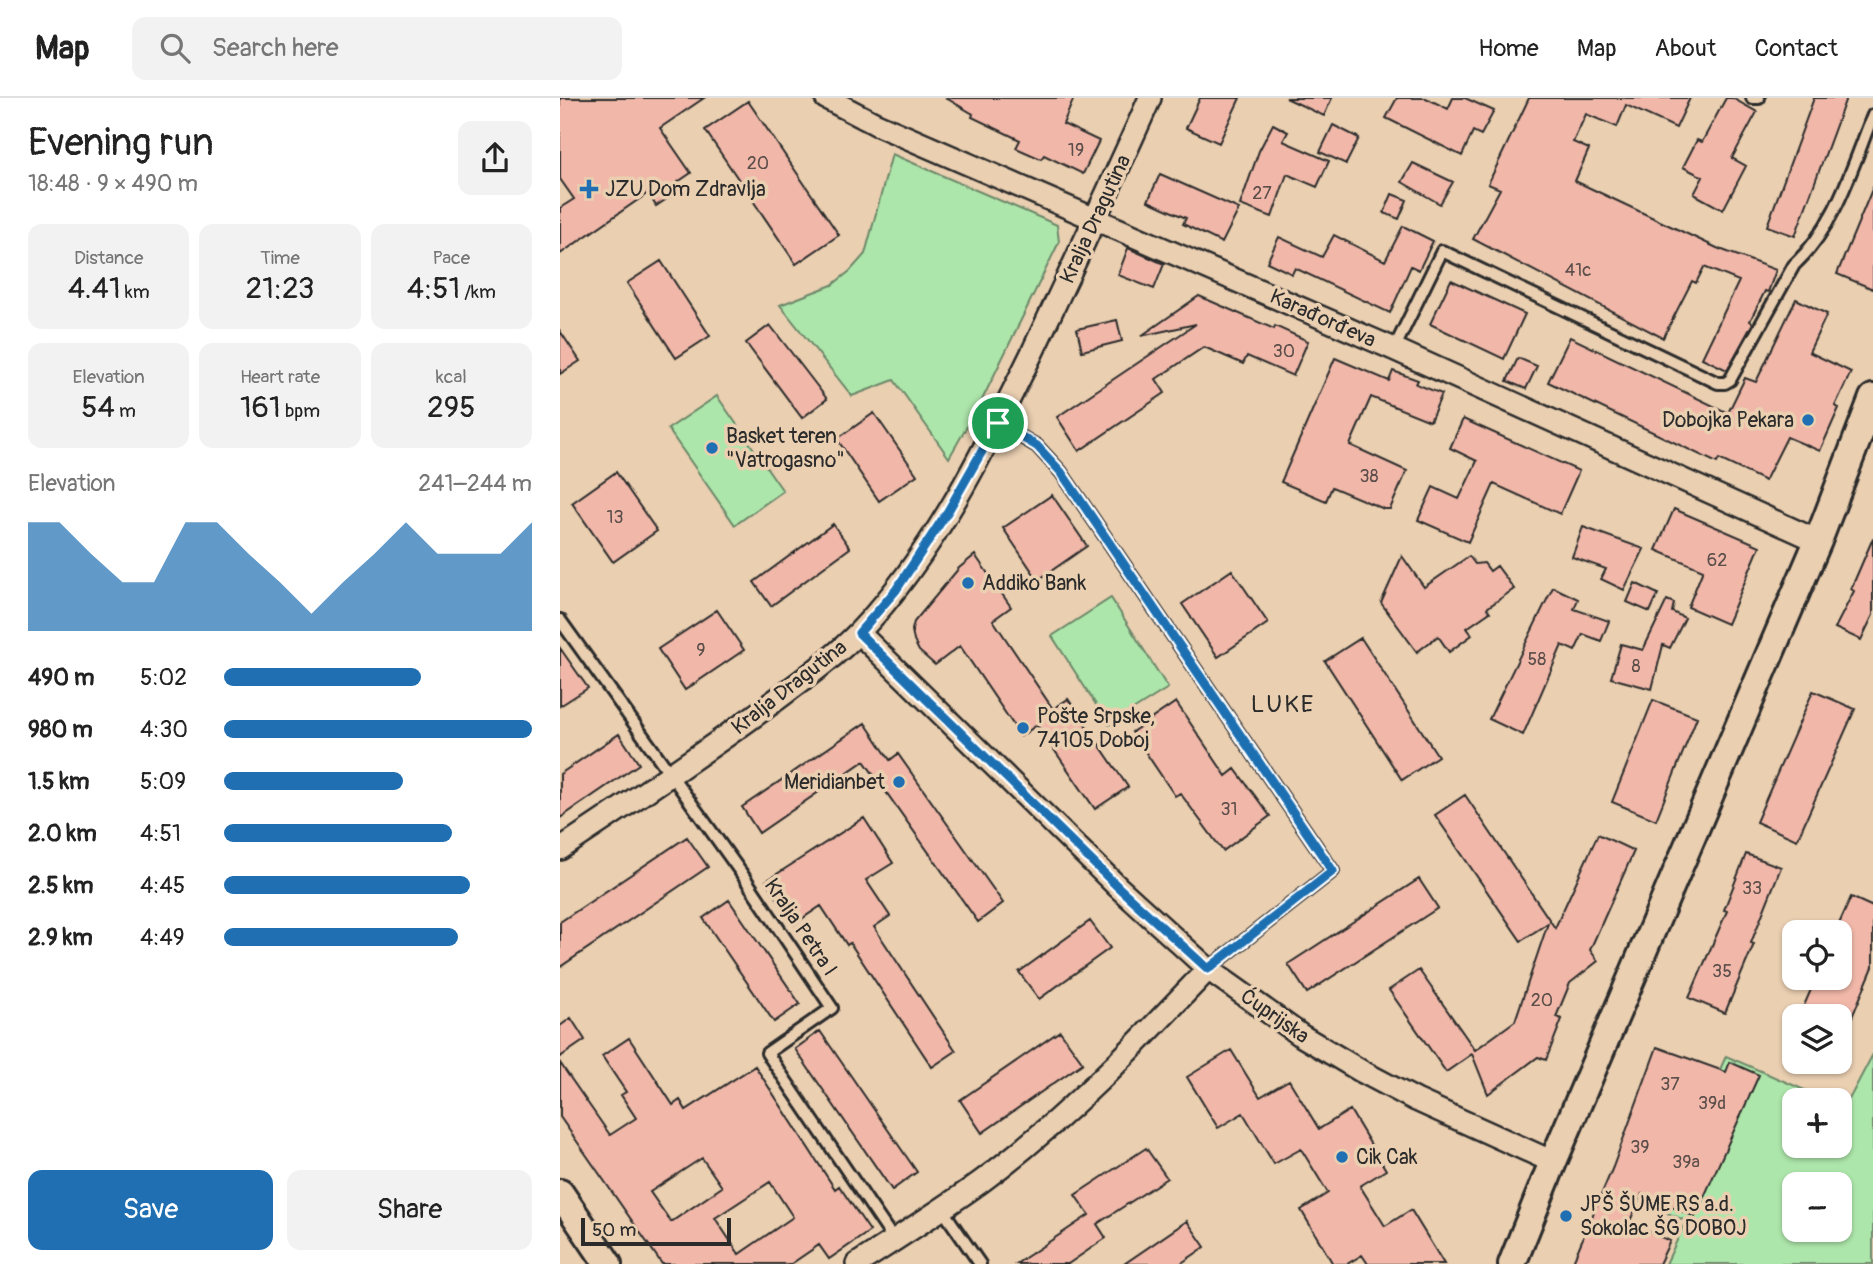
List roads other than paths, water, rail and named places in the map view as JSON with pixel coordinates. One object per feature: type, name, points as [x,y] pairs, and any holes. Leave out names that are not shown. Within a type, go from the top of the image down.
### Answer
[{"type":"street","name":"Karađorđeva","points":[[826,98],[876,124],[1394,349],[1818,541]]},
{"type":"street","name":"Kralja Dragutina","points":[[560,849],[669,776],[797,684],[859,633],[896,590],[948,511],[998,423],[1097,218],[1150,98]]},
{"type":"street","points":[[1512,1264],[1818,541],[1873,398]]},
{"type":"street","name":"Ćuprijska","points":[[859,633],[1118,887],[1208,969],[1302,1036],[1361,1071],[1416,1100],[1553,1162]]},
{"type":"street","points":[[857,1264],[984,1180],[1040,1134],[1118,1064],[1208,969]]},
{"type":"street","points":[[560,1193],[608,1264]]},
{"type":"lane","points":[[1752,98],[1759,98]]},
{"type":"lane","points":[[1394,349],[1442,251],[1718,383],[1725,383],[1730,380],[1794,265],[1820,237],[1836,207],[1873,115]]},
{"type":"lane","points":[[998,423],[1037,446],[1061,472],[1333,871],[1208,969]]},
{"type":"lane","name":"Kralja Petra I","points":[[560,620],[595,666],[669,776],[742,874],[832,1008],[767,1053],[894,1240]]},
{"type":"lane","points":[[942,1209],[980,1264]]},
{"type":"place","name":"JZU Dom Zdravlja","points":[[589,189]]},
{"type":"place","name":"Dobojka Pekara","points":[[1808,420]]},
{"type":"place","name":"Basket teren \"Vatrogasno\"","points":[[712,448]]},
{"type":"place","name":"Addiko Bank","points":[[968,583]]},
{"type":"place","name":"Pošte Srpske, 74105 Doboj","points":[[1023,728]]},
{"type":"place","name":"Meridianbet","points":[[899,782]]},
{"type":"place","name":"Cik Cak","points":[[1342,1157]]},
{"type":"place","name":"JPŠ ŠUME RS a.d. Sokolac ŠG DOBOJ","points":[[1566,1216]]},
{"type":"district","name":"LUKE","points":[[1283,704]]}]
